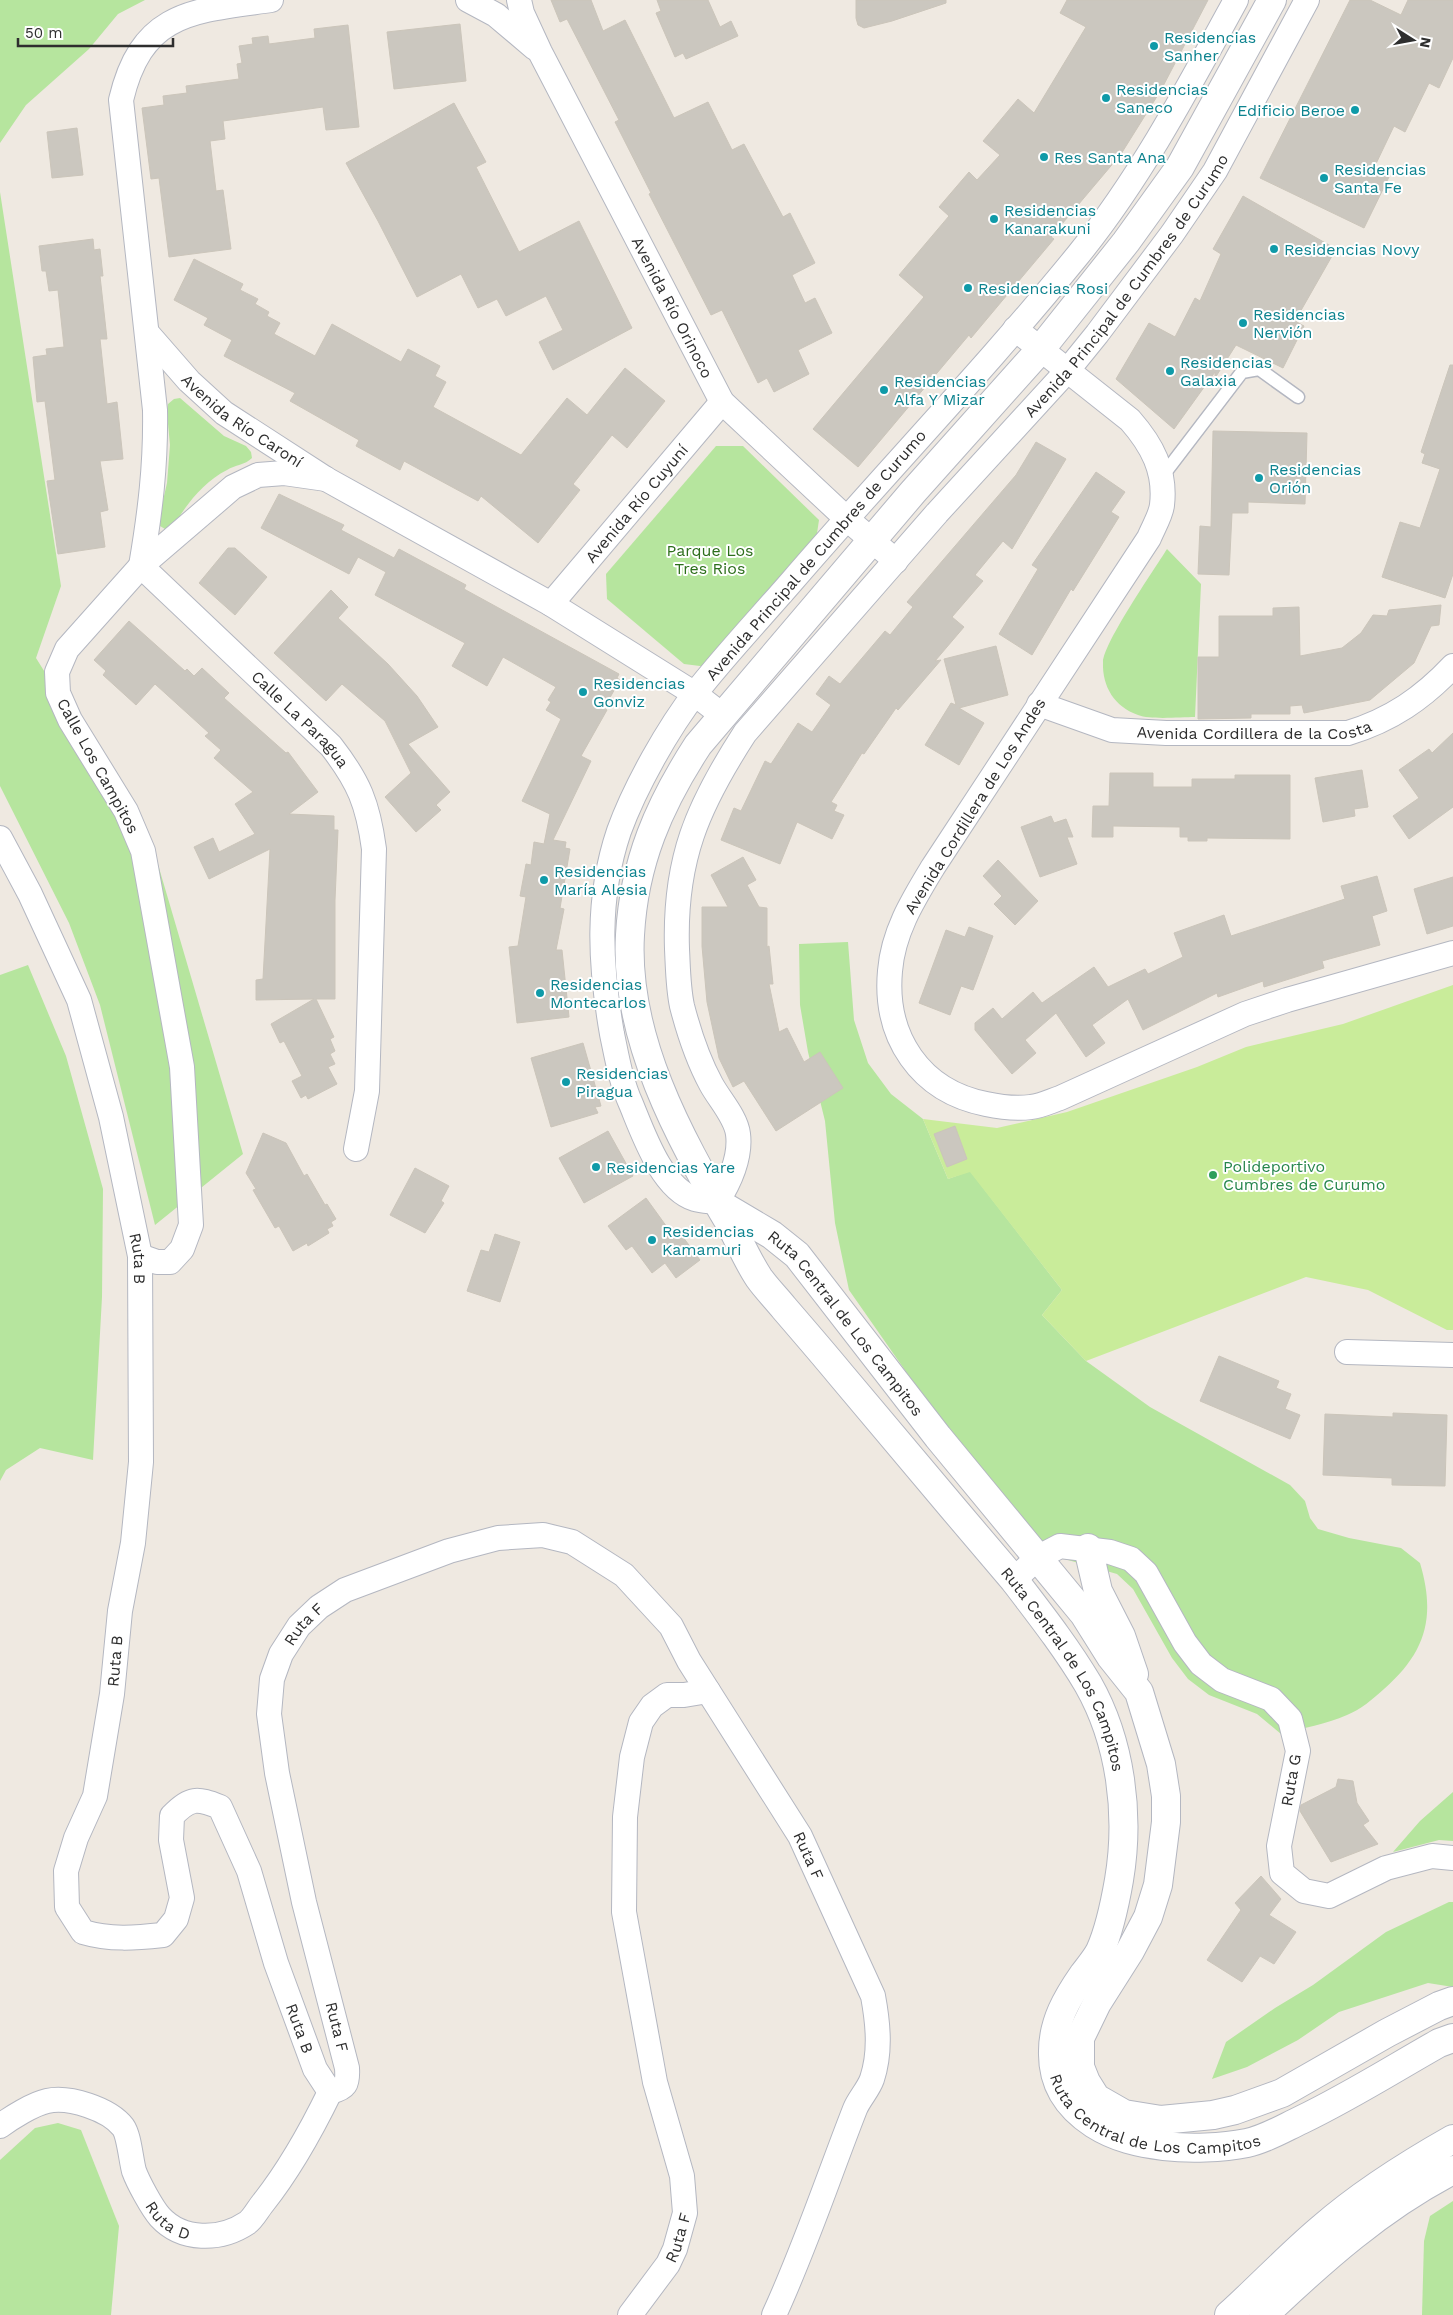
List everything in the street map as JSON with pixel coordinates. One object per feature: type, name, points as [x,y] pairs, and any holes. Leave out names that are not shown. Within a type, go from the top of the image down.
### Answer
[{"type":"main road","name":"Avenida Principal de Cumbres de Curumo","points":[[717,1202],[672,1118],[650,1060],[635,998],[630,936],[638,873],[647,841],[678,777],[698,745],[872,540],[1040,350],[1126,242],[1180,167],[1272,0]]},
{"type":"main road","name":"Ruta Central de Los Campitos","points":[[717,1202],[772,1235],[797,1255],[938,1438],[1084,1614],[1112,1657],[1139,1692],[1161,1764],[1166,1796],[1166,1822],[1158,1885],[1148,1917],[1090,2017],[1080,2038],[1080,2067],[1086,2082],[1096,2098],[1124,2114],[1161,2120],[1213,2115],[1235,2110],[1282,2093],[1386,2033],[1409,2023],[1438,2006],[1453,2002]]},
{"type":"main road","name":"Ruta Central de Los Campitos","points":[[717,1202],[759,1278],[1014,1580],[1053,1631],[1089,1686],[1107,1729],[1122,1798],[1124,1818],[1121,1866],[1111,1918],[1100,1951],[1067,1998],[1055,2030],[1053,2051],[1054,2070],[1059,2086],[1075,2108],[1106,2131],[1127,2140],[1196,2148],[1247,2142],[1313,2114],[1439,2043],[1453,2038]]},
{"type":"main road","points":[[1088,1548],[1098,1591],[1121,1636],[1139,1692]]},
{"type":"main road","points":[[1229,2315],[1346,2208],[1375,2186],[1453,2139]]},
{"type":"main road","points":[[1264,2315],[1323,2260],[1357,2233],[1388,2210],[1453,2170]]},
{"type":"street","points":[[141,566],[152,496],[156,454],[155,410],[122,100],[126,82],[141,48],[153,35],[172,20],[226,6],[271,0]]},
{"type":"street","points":[[468,0],[496,15],[540,52]]},
{"type":"street","name":"Avenida Río Orinoco","points":[[519,0],[522,13],[540,52],[722,402],[847,519],[896,561]]},
{"type":"street","name":"Avenida Principal de Cumbres de Curumo","points":[[1236,0],[1168,124],[1145,161],[1079,253],[1015,329],[695,694],[639,786],[620,830],[605,889],[601,941],[607,1003],[615,1050],[625,1091],[656,1160],[671,1182],[684,1194],[695,1199],[717,1202],[728,1184],[735,1162],[738,1134],[698,1057],[682,1005],[678,962],[676,910],[684,855],[704,804],[720,772],[745,733],[1067,371],[1103,327],[1200,194],[1232,142],[1307,0]]},
{"type":"street","name":"Avenida Cordillera de Los Andes","points":[[1015,329],[1130,420],[1146,438],[1155,456],[1161,478],[1162,506],[1149,538],[933,867],[906,913],[895,943],[890,972],[890,1010],[900,1041],[916,1066],[936,1085],[967,1101],[999,1107],[1031,1107],[1060,1098],[1245,1014],[1287,1000],[1453,953]]},
{"type":"street","name":"Avenida Río Caroní","points":[[148,334],[189,381],[224,413],[326,479],[551,604],[695,694],[722,715]]},
{"type":"street","name":"Avenida Río Cuyuní","points":[[551,604],[722,402]]},
{"type":"street","name":"Calle Los Campitos","points":[[140,1256],[157,1262],[170,1262],[182,1249],[191,1225],[182,1068],[143,851],[126,811],[70,720],[58,693],[57,672],[67,649],[141,566],[233,487],[258,475],[284,473],[326,479]]},
{"type":"street","name":"Calle La Paragua","points":[[141,566],[331,746],[348,768],[361,792],[369,817],[374,849],[367,1091],[356,1149]]},
{"type":"street","name":"Avenida Cordillera de la Costa","points":[[1039,704],[1112,730],[1166,733],[1348,733],[1372,726],[1396,714],[1416,700],[1453,666]]},
{"type":"street","name":"Ruta B","points":[[0,838],[30,894],[79,1000],[111,1117],[140,1256],[141,1462],[133,1543],[120,1611],[112,1694],[95,1796],[76,1838],[66,1871],[67,1907],[83,1932],[105,1938],[135,1938],[163,1935],[176,1919],[182,1898],[171,1840],[172,1816],[184,1804],[199,1799],[220,1807],[249,1871],[276,1963],[315,2068],[330,2092]]},
{"type":"street","points":[[1347,1352],[1453,1355]]},
{"type":"street","name":"Ruta F","points":[[330,2092],[341,2090],[348,2081],[347,2068],[304,1902],[277,1773],[269,1714],[272,1679],[281,1654],[299,1626],[319,1606],[345,1590],[469,1545],[498,1538],[543,1535],[572,1542],[624,1576],[671,1626],[689,1661],[800,1836],[873,1996],[878,2025],[877,2050],[872,2080],[856,2107],[796,2267],[774,2315]]},
{"type":"street","name":"Ruta G","points":[[1014,1580],[1037,1558],[1060,1546],[1110,1552],[1131,1559],[1146,1573],[1185,1643],[1201,1664],[1222,1680],[1271,1699],[1290,1719],[1298,1751],[1279,1846],[1282,1873],[1304,1891],[1329,1896],[1386,1868],[1432,1856],[1453,1858]]},
{"type":"street","name":"Ruta F","points":[[630,2315],[668,2264],[676,2249],[685,2213],[682,2176],[655,2082],[624,1912],[625,1817],[632,1757],[641,1722],[652,1706],[667,1695],[684,1695],[708,1691]]},
{"type":"street","name":"Ruta D","points":[[0,2126],[12,2117],[46,2101],[73,2102],[98,2108],[124,2127],[135,2172],[159,2216],[176,2231],[198,2236],[227,2233],[248,2223],[294,2158],[314,2126],[330,2092]]},
{"type":"lane","points":[[1161,478],[1242,372],[1259,369],[1298,397]]},
{"type":"green space","points":[[0,0],[145,0],[118,14],[89,49],[26,105],[0,143]]},
{"type":"green space","points":[[0,192],[61,586],[36,658],[152,844],[243,1154],[155,1225],[100,1005],[69,923],[0,786]]},
{"type":"green space","points":[[180,398],[224,436],[246,446],[251,452],[252,458],[210,481],[189,503],[172,528],[165,529],[160,526],[159,518],[167,483],[170,445],[168,404],[174,399]]},
{"type":"green space","name":"Parque Los Tres Rios","points":[[716,446],[743,446],[819,520],[816,540],[708,667],[684,664],[607,599],[606,574]]},
{"type":"green space","points":[[1167,549],[1201,584],[1195,717],[1144,717],[1130,711],[1123,707],[1112,695],[1103,671],[1103,662],[1112,639],[1130,606]]},
{"type":"green space","points":[[848,942],[854,1020],[868,1063],[891,1094],[923,1119],[948,1179],[970,1171],[1062,1290],[1042,1315],[1086,1361],[1150,1407],[1290,1485],[1305,1501],[1310,1518],[1318,1529],[1349,1538],[1401,1548],[1420,1563],[1425,1582],[1427,1617],[1418,1647],[1410,1661],[1398,1675],[1362,1707],[1331,1721],[1281,1734],[1257,1714],[1209,1695],[1188,1679],[1172,1658],[1133,1589],[1117,1574],[1061,1558],[999,1505],[849,1290],[835,1223],[825,1121],[808,1052],[800,1005],[799,944]]},
{"type":"green space","points":[[28,965],[66,1056],[103,1189],[102,1297],[93,1460],[40,1448],[6,1470],[0,1481],[0,975]]},
{"type":"green space","name":"Polideportivo Cumbres de Curumo","points":[[1453,985],[1453,1330],[1447,1330],[1368,1290],[1306,1277],[1086,1361],[1042,1315],[1062,1290],[970,1172],[948,1179],[923,1119],[997,1128],[1067,1112],[1197,1067],[1246,1047],[1343,1024]]},
{"type":"green space","points":[[1453,1792],[1453,1841],[1439,1840],[1393,1852],[1420,1821]]},
{"type":"green space","points":[[1449,1902],[1453,1902],[1453,1987],[1428,1983],[1339,2012],[1298,2040],[1247,2067],[1212,2079],[1226,2042],[1275,2008],[1313,1985],[1386,1932]]},
{"type":"green space","points":[[58,2123],[81,2130],[119,2226],[111,2315],[0,2315],[0,2160],[35,2128]]},
{"type":"green space","points":[[1453,2201],[1453,2315],[1422,2315],[1424,2241],[1430,2216]]},
{"type":"building","points":[[551,0],[591,0],[603,31],[625,20],[674,118],[708,102],[732,150],[744,144],[783,217],[790,213],[815,263],[792,275],[805,303],[815,298],[832,333],[798,350],[809,374],[774,392],[767,378],[758,383],[722,310],[711,315],[649,194],[651,193],[615,122],[619,120],[567,19],[560,22]]},
{"type":"building","points":[[657,0],[708,0],[720,27],[731,21],[738,36],[686,59],[683,53],[675,57],[656,13],[661,11]]},
{"type":"building","points":[[856,0],[946,0],[946,3],[864,28],[858,25],[856,18]]},
{"type":"building","points":[[1067,0],[1208,0],[1161,90],[1121,154],[1051,237],[1054,239],[971,338],[969,335],[858,467],[813,429],[924,297],[899,275],[949,216],[939,207],[969,172],[977,180],[1000,155],[983,141],[1018,99],[1034,113],[1086,27],[1060,13]]},
{"type":"building","points":[[1350,0],[1370,0],[1401,15],[1408,0],[1453,0],[1453,58],[1439,88],[1429,83],[1405,132],[1394,126],[1373,170],[1389,177],[1364,228],[1260,178]]},
{"type":"building","points":[[460,24],[466,81],[394,89],[387,32]]},
{"type":"building","points":[[348,25],[359,127],[326,130],[323,107],[223,121],[225,139],[210,141],[216,191],[223,190],[231,249],[169,257],[159,178],[151,179],[142,108],[164,105],[163,96],[187,93],[186,86],[239,79],[237,64],[242,63],[239,46],[253,44],[252,38],[268,36],[269,44],[315,38],[314,29]]},
{"type":"building","points":[[454,103],[486,162],[476,167],[519,252],[579,221],[632,328],[553,370],[539,342],[563,330],[546,296],[506,316],[497,299],[478,308],[461,274],[417,297],[346,163]]},
{"type":"building","points":[[77,128],[83,175],[52,178],[47,132]]},
{"type":"building","points":[[1243,196],[1336,249],[1295,321],[1304,326],[1283,368],[1236,345],[1215,378],[1215,372],[1174,429],[1116,379],[1149,323],[1175,337],[1195,298],[1200,301],[1221,254],[1213,249]]},
{"type":"building","points":[[93,239],[94,250],[100,249],[103,276],[100,276],[107,339],[100,339],[107,404],[117,402],[123,459],[100,461],[108,510],[100,512],[105,547],[58,554],[47,481],[55,480],[45,401],[37,402],[33,357],[47,355],[46,349],[64,347],[58,290],[49,291],[46,271],[42,271],[39,246]]},
{"type":"building","points":[[194,259],[243,284],[240,290],[258,299],[255,304],[269,312],[267,316],[280,323],[274,334],[315,356],[332,324],[401,362],[408,349],[440,366],[435,376],[446,382],[433,407],[521,455],[567,398],[587,415],[625,368],[665,401],[627,448],[612,435],[573,484],[580,490],[538,543],[481,496],[478,501],[404,461],[400,470],[356,446],[359,440],[290,401],[295,393],[224,356],[232,340],[204,325],[208,318],[174,300]]},
{"type":"building","points":[[1450,365],[1453,365],[1453,574],[1445,598],[1382,577],[1400,522],[1420,528],[1440,469],[1422,463],[1425,454],[1421,452]]},
{"type":"building","name":"Residencias Orión","points":[[1213,431],[1307,433],[1305,504],[1248,502],[1248,513],[1232,513],[1229,575],[1198,574],[1200,526],[1211,527]]},
{"type":"building","points":[[1036,442],[1066,459],[1012,549],[1003,541],[975,575],[983,581],[952,617],[964,627],[935,661],[941,660],[898,710],[896,708],[864,754],[862,753],[831,802],[837,805],[834,811],[844,815],[832,839],[797,822],[780,864],[721,840],[734,808],[741,811],[765,761],[771,764],[798,723],[812,732],[831,705],[816,694],[829,676],[840,684],[885,631],[890,635],[913,607],[907,602],[1016,475]]},
{"type":"building","points":[[1096,472],[1125,492],[1111,512],[1119,517],[1073,591],[1071,589],[1032,655],[999,634],[1038,569],[1032,565]]},
{"type":"building","points":[[279,494],[344,525],[341,530],[394,558],[399,549],[466,585],[464,589],[619,674],[617,678],[620,680],[604,708],[607,710],[581,756],[591,761],[553,840],[566,842],[565,848],[570,849],[560,908],[564,909],[556,950],[562,950],[569,1017],[517,1023],[509,947],[518,946],[526,897],[520,896],[526,864],[531,865],[534,842],[544,844],[550,814],[522,801],[561,719],[546,710],[551,702],[548,700],[556,687],[503,657],[487,686],[452,666],[465,643],[375,595],[386,572],[358,557],[349,574],[261,528]]},
{"type":"building","points":[[228,548],[235,548],[267,577],[235,615],[199,583]]},
{"type":"building","points":[[331,590],[348,607],[338,618],[388,664],[417,696],[438,727],[408,744],[450,792],[436,805],[441,810],[416,832],[385,797],[411,773],[385,721],[342,684],[326,701],[274,653]]},
{"type":"building","points":[[1441,605],[1439,625],[1431,626],[1414,663],[1370,700],[1304,713],[1302,705],[1290,706],[1290,714],[1251,714],[1251,718],[1198,719],[1198,657],[1219,657],[1219,616],[1273,616],[1273,608],[1299,607],[1300,656],[1342,648],[1361,633],[1373,615],[1387,616],[1389,610]]},
{"type":"building","points":[[129,621],[185,671],[187,669],[194,676],[202,668],[229,693],[224,698],[286,753],[288,752],[318,792],[289,814],[334,816],[334,830],[338,830],[335,900],[335,999],[316,999],[334,1037],[330,1039],[335,1051],[330,1054],[335,1064],[328,1067],[337,1084],[308,1099],[306,1095],[301,1098],[292,1081],[302,1076],[284,1041],[280,1043],[271,1024],[314,999],[256,1000],[256,980],[263,979],[270,849],[209,879],[194,847],[213,838],[219,852],[255,834],[235,804],[253,792],[214,758],[221,750],[205,736],[209,733],[155,684],[136,705],[103,675],[106,671],[94,660]]},
{"type":"building","points":[[996,646],[1008,695],[959,708],[984,723],[959,765],[925,745],[951,703],[956,705],[944,659]]},
{"type":"building","points":[[1453,733],[1453,807],[1409,839],[1393,816],[1419,798],[1399,770],[1429,749],[1432,753]]},
{"type":"building","points":[[1362,770],[1368,807],[1354,809],[1355,816],[1323,822],[1315,778]]},
{"type":"building","points":[[1110,773],[1153,773],[1153,787],[1192,787],[1192,779],[1235,779],[1235,775],[1290,775],[1290,839],[1207,838],[1207,841],[1188,841],[1188,837],[1180,837],[1180,827],[1113,826],[1113,837],[1092,837],[1093,806],[1109,806]]},
{"type":"building","points":[[1051,816],[1054,823],[1066,819],[1073,837],[1067,837],[1077,864],[1040,877],[1021,827]]},
{"type":"building","points":[[743,857],[756,880],[747,885],[759,907],[767,908],[767,947],[769,946],[773,984],[769,984],[779,1032],[787,1028],[804,1062],[820,1052],[843,1088],[776,1131],[744,1081],[733,1087],[719,1058],[707,1002],[702,946],[702,907],[728,907],[711,875]]},
{"type":"building","points":[[998,860],[1038,901],[1015,925],[994,904],[1002,896],[983,876]]},
{"type":"building","points":[[1377,876],[1387,911],[1372,916],[1380,945],[1322,961],[1324,968],[1264,987],[1263,981],[1218,997],[1217,993],[1143,1030],[1128,999],[1092,1025],[1105,1043],[1086,1057],[1056,1013],[1025,1040],[1036,1053],[1012,1074],[975,1030],[975,1023],[993,1008],[1002,1019],[1033,992],[1042,1003],[1094,967],[1108,987],[1145,969],[1148,974],[1183,957],[1174,933],[1224,915],[1231,936],[1345,899],[1341,886]]},
{"type":"building","points":[[1453,877],[1453,926],[1427,934],[1414,889]]},
{"type":"building","points":[[969,927],[993,936],[973,990],[961,986],[950,1015],[919,1003],[946,930],[965,937]]},
{"type":"building","name":"Residencias Piragua","points":[[583,1043],[601,1106],[595,1107],[598,1113],[551,1127],[531,1058]]},
{"type":"building","points":[[955,1126],[967,1159],[947,1167],[934,1134]]},
{"type":"building","name":"Residencias Yare","points":[[608,1131],[633,1176],[584,1203],[559,1158]]},
{"type":"building","points":[[263,1133],[286,1143],[304,1176],[307,1174],[325,1205],[327,1204],[336,1219],[331,1222],[333,1226],[327,1229],[329,1233],[308,1246],[307,1243],[293,1251],[279,1226],[275,1228],[253,1190],[256,1189],[246,1173]]},
{"type":"building","points":[[415,1168],[449,1186],[441,1201],[444,1203],[425,1233],[390,1215]]},
{"type":"building","name":"Residencias Kamamuri","points":[[646,1198],[672,1234],[677,1229],[700,1260],[676,1278],[665,1263],[652,1273],[632,1246],[626,1250],[608,1226]]},
{"type":"building","points":[[495,1234],[520,1242],[500,1302],[467,1291],[481,1250],[489,1252]]},
{"type":"building","points":[[1219,1356],[1279,1381],[1276,1388],[1291,1394],[1285,1409],[1300,1415],[1290,1439],[1200,1401]]},
{"type":"building","points":[[1393,1413],[1447,1415],[1445,1486],[1392,1485],[1392,1478],[1323,1475],[1325,1414],[1393,1417]]},
{"type":"building","points":[[1338,1779],[1353,1781],[1357,1803],[1369,1821],[1363,1825],[1378,1844],[1331,1862],[1300,1811],[1301,1805],[1336,1787]]},
{"type":"building","points":[[1261,1876],[1281,1899],[1269,1915],[1296,1932],[1274,1964],[1260,1956],[1242,1982],[1207,1960],[1241,1910],[1235,1903]]},
{"type":"place","name":"Residencias Sanher","points":[[1154,46]]},
{"type":"place","name":"Residencias Saneco","points":[[1106,98]]},
{"type":"place","name":"Edificio Beroe","points":[[1355,110]]},
{"type":"place","name":"Res Santa Ana","points":[[1044,157]]},
{"type":"place","name":"Residencias Santa Fe","points":[[1324,178]]},
{"type":"place","name":"Residencias Kanarakuni","points":[[994,219]]},
{"type":"place","name":"Residencias Novy","points":[[1274,249]]},
{"type":"place","name":"Residencias Rosi","points":[[968,288]]},
{"type":"place","name":"Residencias Nervión","points":[[1243,323]]},
{"type":"place","name":"Residencias Galaxia","points":[[1170,371]]},
{"type":"place","name":"Residencias Alfa Y Mizar","points":[[884,390]]},
{"type":"place","name":"Residencias Orión","points":[[1259,478]]},
{"type":"place","name":"Residencias Gonviz","points":[[583,692]]},
{"type":"place","name":"Residencias María Alesia","points":[[544,880]]},
{"type":"place","name":"Residencias Montecarlos","points":[[540,993]]},
{"type":"place","name":"Residencias Piragua","points":[[566,1082]]},
{"type":"place","name":"Residencias Yare","points":[[596,1167]]},
{"type":"place","name":"Polideportivo Cumbres de Curumo","points":[[1213,1175]]},
{"type":"place","name":"Residencias Kamamuri","points":[[652,1240]]}]
